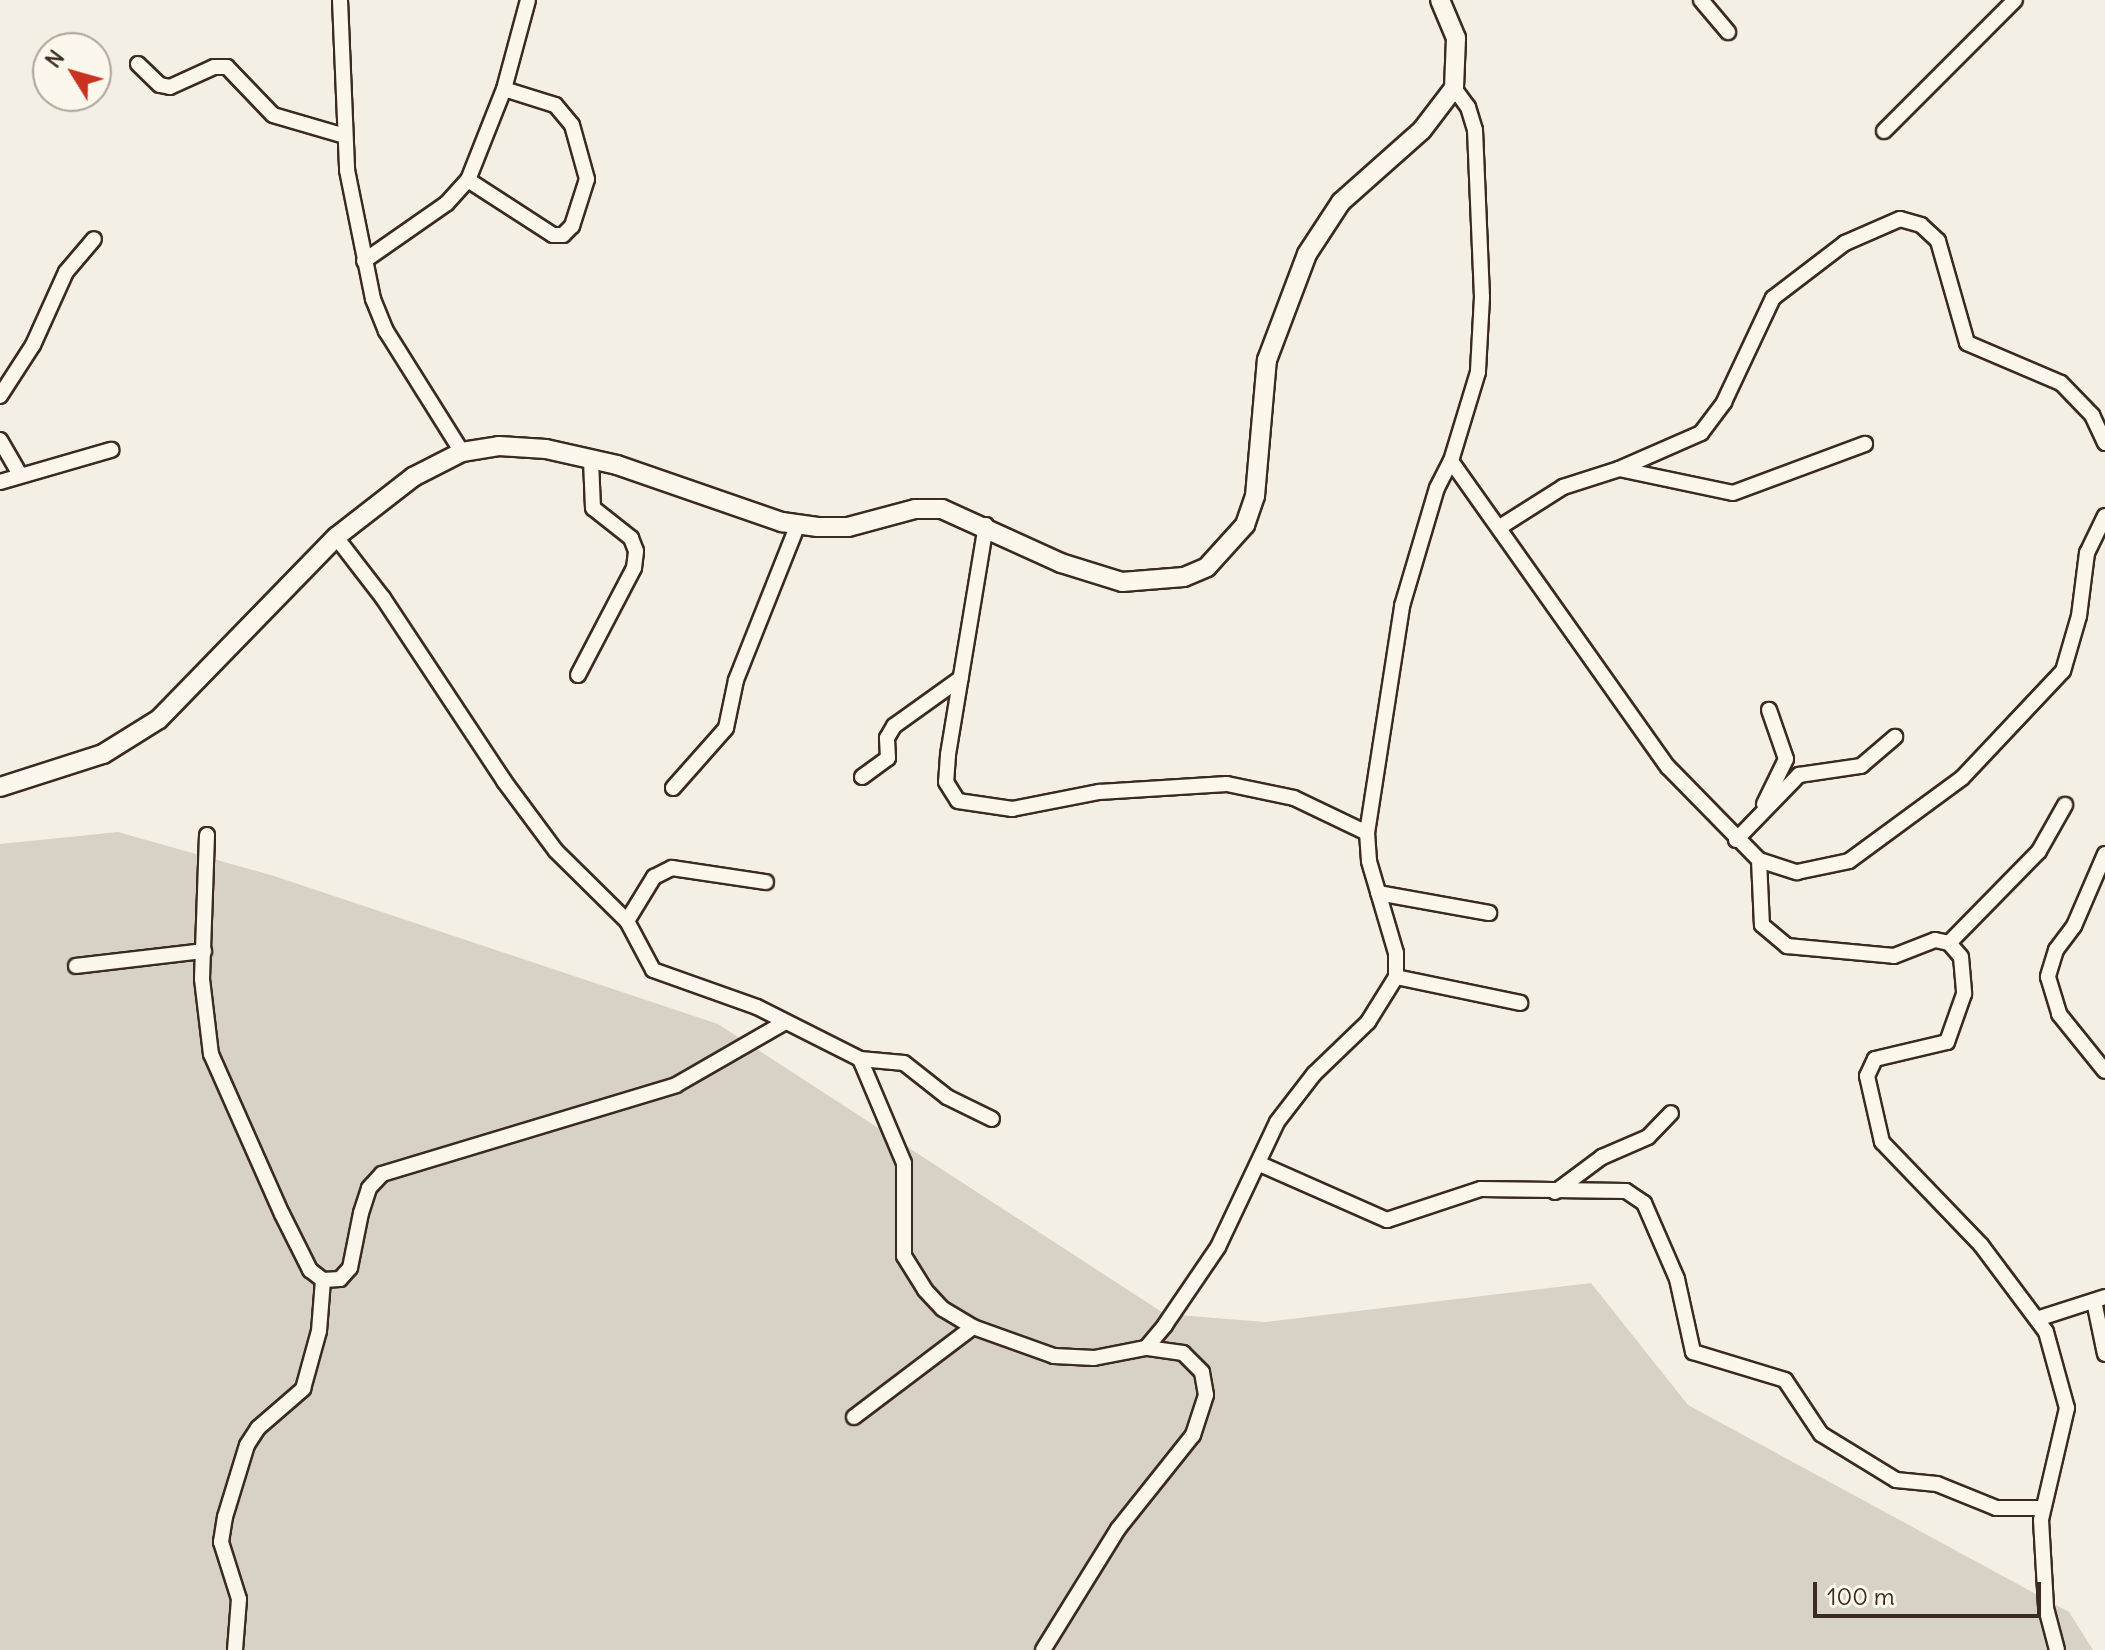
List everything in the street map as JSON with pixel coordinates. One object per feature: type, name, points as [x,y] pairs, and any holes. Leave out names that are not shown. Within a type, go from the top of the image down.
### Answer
[{"type":"main road","points":[[0,787],[103,754],[159,719],[336,537],[413,477],[462,452],[499,446],[546,449],[798,524],[848,527],[915,509],[942,509],[986,525],[1061,563],[1122,582],[1173,579],[1207,567],[1245,525],[1255,496],[1267,360],[1307,254],[1341,202],[1422,130],[1454,88],[1456,38],[1440,0]]},
{"type":"street","points":[[340,0],[345,136],[364,261],[386,331],[462,452]]},
{"type":"street","points":[[364,261],[447,203],[468,180],[504,89],[528,0]]},
{"type":"street","points":[[1701,0],[1728,32]]},
{"type":"street","points":[[1884,131],[2015,0]]},
{"type":"street","points":[[138,64],[160,85],[170,87],[214,67],[227,67],[273,115],[345,136]]},
{"type":"street","points":[[1146,1348],[1218,1247],[1294,1098],[1368,1022],[1396,977],[1396,953],[1378,893],[1367,833],[1402,606],[1437,488],[1451,461],[1480,359],[1482,297],[1475,130],[1454,88]]},
{"type":"street","points":[[468,180],[553,235],[563,235],[572,226],[587,179],[572,125],[555,105],[504,89]]},
{"type":"street","points":[[1500,527],[1563,487],[1619,469],[1701,433],[1724,402],[1773,298],[1845,243],[1900,219],[1921,225],[1938,241],[1967,343],[2061,383],[2092,415],[2105,443]]},
{"type":"street","points":[[0,396],[33,345],[66,272],[94,239]]},
{"type":"street","points":[[0,440],[20,474]]},
{"type":"street","points":[[1619,469],[1733,493],[1865,444]]},
{"type":"street","points":[[0,482],[111,450]]},
{"type":"street","points":[[578,675],[634,568],[636,551],[631,538],[593,508],[591,460]]},
{"type":"street","points":[[1451,461],[1668,767],[1736,840],[1759,860],[1797,872],[1849,861],[1962,778],[2063,671],[2079,616],[2087,553],[2105,516]]},
{"type":"street","points":[[673,788],[726,728],[736,680],[798,524]]},
{"type":"street","points":[[986,525],[946,782],[958,801],[1012,809],[1099,792],[1227,784],[1294,798],[1367,833]]},
{"type":"street","points":[[336,537],[556,851],[627,921],[646,960],[663,976],[731,996],[784,1023],[827,1039],[860,1059],[904,1063],[947,1097],[992,1119]]},
{"type":"street","points":[[862,777],[888,758],[887,738],[894,726],[961,678]]},
{"type":"street","points":[[1763,811],[1786,759],[1769,710]]},
{"type":"street","points":[[1736,840],[1799,775],[1861,766],[1895,737]]},
{"type":"street","points":[[1949,943],[2039,851],[2065,805]]},
{"type":"street","points":[[207,835],[204,1014],[220,1077],[310,1270],[323,1280],[340,1279],[350,1268],[369,1188],[382,1174],[676,1085],[784,1023]]},
{"type":"street","points":[[2105,854],[2074,926],[2056,950],[2048,977],[2059,1014],[2105,1071]]},
{"type":"street","points":[[1759,860],[1762,925],[1787,946],[1894,956],[1935,940],[1949,943],[1961,957],[1965,982],[1952,1035],[1940,1047],[1875,1059],[1869,1066],[1877,1133],[1981,1245],[2040,1318],[2067,1408],[2043,1508],[2046,1608],[2057,1650]]},
{"type":"street","points":[[627,921],[654,877],[672,868],[766,882]]},
{"type":"street","points":[[1378,893],[1489,913]]},
{"type":"street","points":[[76,966],[204,951]]},
{"type":"street","points":[[1396,977],[1520,1003]]},
{"type":"street","points":[[860,1059],[904,1163],[904,1256],[943,1309],[973,1327],[1054,1356],[1094,1358],[1146,1348],[1183,1353],[1202,1372],[1206,1395],[1193,1435],[1118,1529],[1043,1650]]},
{"type":"street","points":[[1555,1192],[1602,1157],[1648,1137],[1671,1113]]},
{"type":"street","points":[[1260,1164],[1387,1220],[1481,1189],[1626,1191],[1644,1203],[1677,1279],[1688,1342],[1702,1358],[1785,1380],[1821,1434],[1896,1480],[1937,1484],[1996,1508],[2043,1508]]},
{"type":"street","points":[[235,1650],[239,1599],[221,1542],[225,1517],[247,1445],[258,1428],[303,1389],[319,1331],[323,1280]]},
{"type":"street","points":[[2040,1318],[2100,1299],[2105,1354]]},
{"type":"street","points":[[854,1417],[973,1327]]},
{"type":"shaded area","points":[[118,832],[274,876],[718,1024],[1165,1314],[1265,1322],[1591,1283],[1688,1405],[2069,1612],[2093,1650],[0,1650],[0,844]]}]
